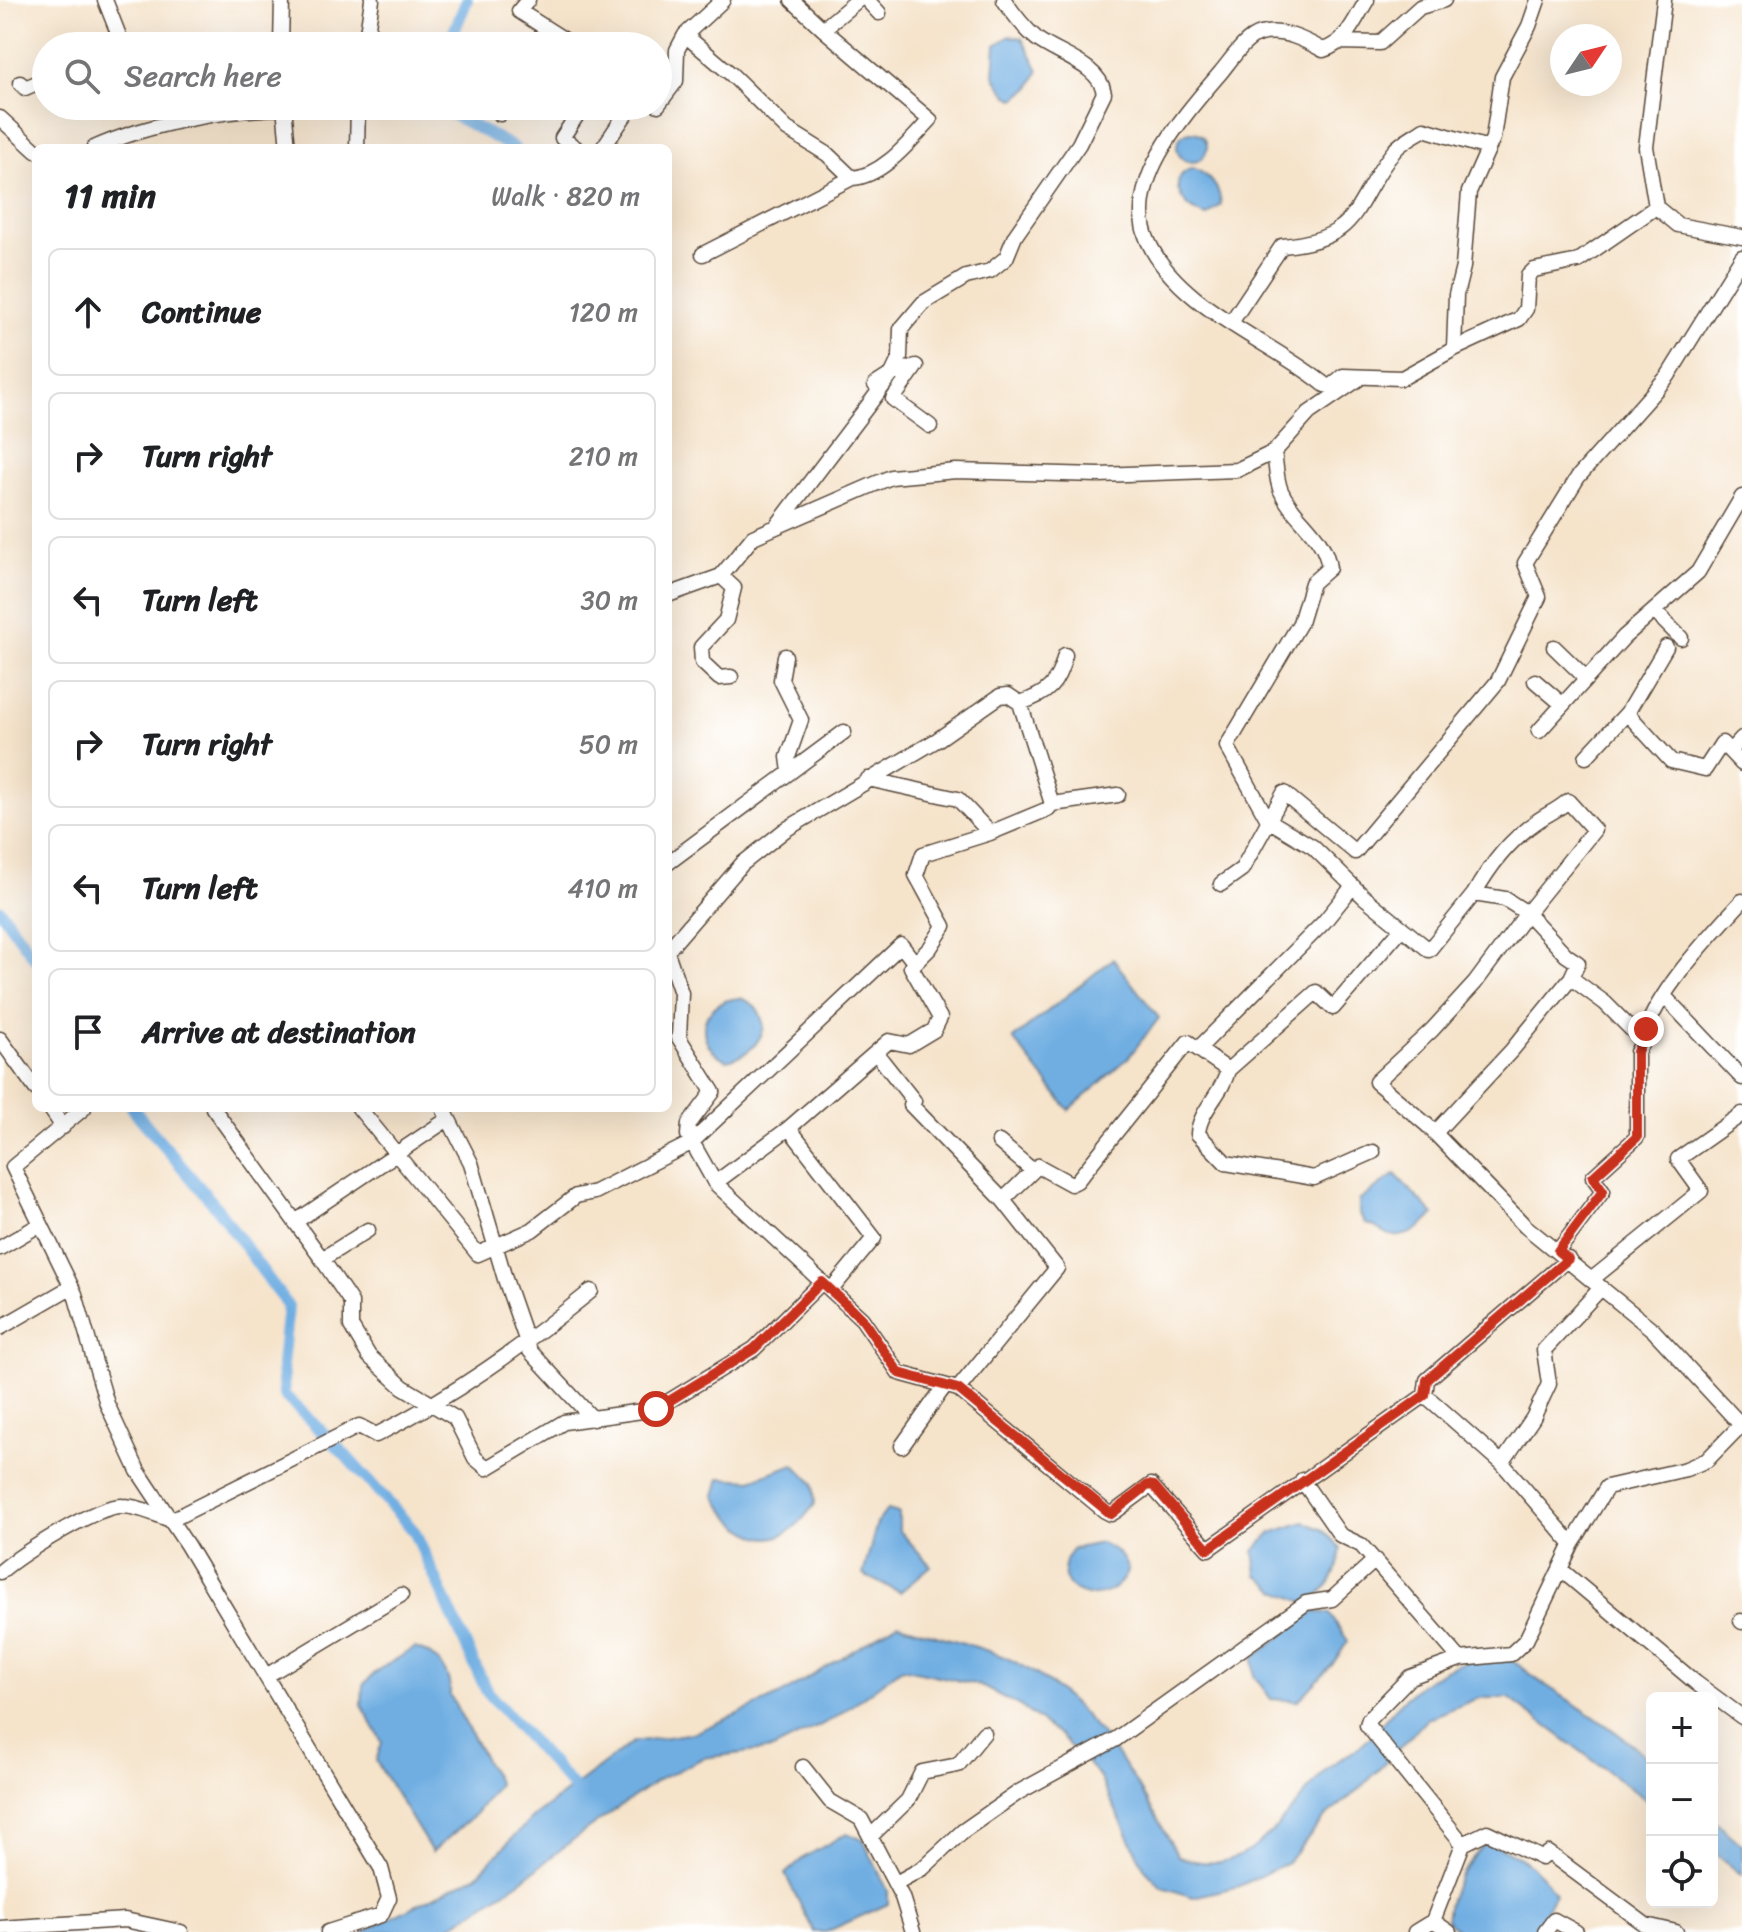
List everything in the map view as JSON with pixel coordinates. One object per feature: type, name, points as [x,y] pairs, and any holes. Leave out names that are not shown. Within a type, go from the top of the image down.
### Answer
[{"type":"street","points":[[105,0],[118,32]]},
{"type":"street","points":[[281,32],[282,0]]},
{"type":"street","points":[[367,32],[372,0]]},
{"type":"street","points":[[528,0],[519,11],[545,32]]},
{"type":"street","points":[[672,86],[676,81],[677,50],[685,35],[723,0]]},
{"type":"street","points":[[823,29],[858,0]]},
{"type":"street","points":[[867,0],[879,13]]},
{"type":"street","points":[[775,529],[892,374],[900,357],[901,329],[923,303],[966,277],[990,271],[1006,258],[1015,236],[1079,144],[1104,93],[1097,75],[1035,37],[1018,22],[1004,0]]},
{"type":"street","points":[[1339,42],[1367,0]]},
{"type":"street","points":[[1444,0],[1420,7],[1380,43],[1339,42],[1323,50],[1298,35],[1258,34],[1241,48],[1169,133],[1140,214],[1156,252],[1188,291],[1232,321],[1245,334],[1325,385],[1331,386],[1343,376],[1402,378],[1454,349],[1519,319],[1526,309],[1528,276],[1534,270],[1578,261],[1656,207]]},
{"type":"street","points":[[1454,349],[1456,295],[1463,267],[1469,192],[1488,148],[1503,86],[1502,77],[1529,26],[1538,0]]},
{"type":"street","points":[[1664,0],[1646,147],[1656,207],[1678,225],[1742,237]]},
{"type":"street","points":[[703,254],[852,178],[865,177],[905,147],[930,120],[823,29],[799,2]]},
{"type":"street","points":[[685,35],[731,74],[787,129],[827,154],[852,178]]},
{"type":"street","points":[[20,83],[25,88],[32,85]]},
{"type":"street","points":[[0,118],[32,147]]},
{"type":"street","points":[[108,144],[195,120]]},
{"type":"street","points":[[285,120],[288,144]]},
{"type":"street","points":[[357,144],[358,120]]},
{"type":"street","points":[[570,144],[562,138],[574,120]]},
{"type":"street","points":[[606,144],[622,120]]},
{"type":"street","points":[[1232,321],[1282,246],[1310,244],[1352,221],[1395,150],[1424,129],[1488,148]]},
{"type":"street","points":[[1221,884],[1242,869],[1284,793],[1355,852],[1392,809],[1498,681],[1539,597],[1525,563],[1578,477],[1668,376],[1742,257]]},
{"type":"street","points":[[875,385],[892,374],[916,366],[893,399],[930,426]]},
{"type":"street","points":[[672,594],[721,576],[753,537],[891,477],[956,471],[1099,475],[1237,470],[1274,452],[1309,413],[1360,378]]},
{"type":"street","points":[[1274,452],[1281,491],[1313,531],[1328,556],[1329,568],[1312,583],[1300,623],[1227,746],[1268,820],[1313,847],[1353,886],[1429,950],[1474,894],[1488,868],[1538,820],[1551,816],[1568,801],[1594,830],[1475,983],[1424,1038],[1376,1082],[1435,1133],[1525,1226],[1653,1330],[1741,1424],[1707,1460],[1686,1469],[1607,1487],[1572,1544],[1526,1640],[1511,1654],[1460,1659],[1410,1677],[1367,1725],[1463,1844]]},
{"type":"street","points":[[1539,731],[1586,678],[1698,572],[1742,497]]},
{"type":"street","points":[[721,576],[734,588],[726,620],[701,647],[702,662],[719,678],[731,677]]},
{"type":"street","points":[[1654,611],[1681,638]]},
{"type":"street","points":[[1554,647],[1586,678]]},
{"type":"street","points":[[1586,757],[1627,713],[1666,647]]},
{"type":"street","points":[[1020,703],[1046,694],[1059,679],[1065,655]]},
{"type":"street","points":[[785,656],[781,680],[801,720],[788,757],[790,772]]},
{"type":"street","points":[[1535,681],[1562,704]]},
{"type":"street","points":[[672,948],[742,864],[785,830],[937,740],[1000,696],[1008,695],[1020,703],[1052,804]]},
{"type":"street","points":[[1627,713],[1671,761],[1705,769],[1722,743],[1742,764]]},
{"type":"street","points":[[672,860],[844,732]]},
{"type":"street","points":[[1730,751],[1742,738]]},
{"type":"street","points":[[868,779],[958,799],[990,833]]},
{"type":"street","points":[[715,1183],[789,1128],[891,1040],[909,1045],[934,1030],[940,1018],[911,967],[930,948],[944,926],[916,875],[918,862],[930,849],[990,833],[1048,809],[1052,804],[1118,795]]},
{"type":"street","points":[[1198,1049],[1324,922],[1353,886]]},
{"type":"street","points":[[1435,1133],[1512,1050],[1571,978],[1578,963],[1566,955],[1527,913],[1505,899],[1474,894]]},
{"type":"street","points":[[672,965],[681,993],[679,1038],[713,1092],[689,1124],[691,1143],[715,1183],[862,1319],[899,1373],[951,1388],[1111,1514],[1148,1485],[1154,1486],[1208,1549],[1425,1395],[1427,1380],[1563,1255],[1603,1191],[1593,1177],[1637,1137],[1637,1052],[1646,1029],[1664,996],[1742,901]]},
{"type":"street","points":[[1373,1152],[1314,1178],[1226,1163],[1198,1134],[1198,1124],[1225,1083],[1228,1070],[1316,992],[1333,1008],[1402,928]]},
{"type":"street","points":[[362,1112],[478,1254],[532,1230],[576,1196],[595,1192],[691,1143],[901,945],[914,962]]},
{"type":"street","points":[[1571,978],[1605,1003],[1643,1041]]},
{"type":"street","points":[[1664,996],[1742,1078]]},
{"type":"street","points":[[0,1039],[32,1083]]},
{"type":"street","points":[[1003,1200],[1032,1170],[1041,1166],[1071,1184],[1077,1181],[1188,1042],[1228,1070]]},
{"type":"street","points":[[876,1053],[914,1101],[911,1105],[1003,1200],[1057,1268],[902,1446]]},
{"type":"street","points":[[53,1112],[63,1127]]},
{"type":"street","points":[[80,1112],[7,1170],[41,1224],[71,1287],[107,1404],[138,1471],[171,1520],[381,1868],[389,1898],[381,1915],[328,1932]]},
{"type":"street","points":[[216,1112],[351,1302],[351,1326],[369,1356],[403,1387],[455,1418],[475,1458],[487,1468],[564,1422],[656,1409],[754,1349],[826,1286],[874,1238],[789,1128]]},
{"type":"street","points":[[295,1222],[396,1154],[446,1114],[471,1163],[530,1351],[593,1419]]},
{"type":"street","points":[[1502,1463],[1533,1418],[1549,1384],[1544,1350],[1596,1284],[1701,1191],[1678,1159],[1742,1114]]},
{"type":"street","points":[[999,1142],[1032,1170]]},
{"type":"street","points":[[0,1248],[41,1224]]},
{"type":"street","points":[[322,1259],[368,1230]]},
{"type":"street","points":[[0,1328],[71,1287]]},
{"type":"street","points":[[0,1572],[34,1547],[121,1505],[171,1520],[359,1426],[376,1435],[434,1406],[527,1342],[591,1291]]},
{"type":"street","points":[[1425,1395],[1502,1463],[1572,1544]]},
{"type":"street","points":[[1302,1480],[1340,1535],[1361,1545],[1460,1659]]},
{"type":"street","points":[[896,1883],[923,1868],[963,1831],[1019,1792],[1116,1739],[1306,1603],[1332,1599],[1375,1560]]},
{"type":"street","points":[[1560,1569],[1696,1683],[1742,1717]]},
{"type":"street","points":[[266,1676],[401,1595]]},
{"type":"street","points":[[871,1836],[908,1800],[922,1772],[958,1765],[984,1733]]},
{"type":"street","points":[[803,1767],[830,1801],[861,1819],[896,1883],[913,1932]]},
{"type":"street","points":[[1415,1932],[1433,1921],[1463,1844],[1487,1832],[1542,1858],[1549,1853],[1644,1929],[1676,1932]]},
{"type":"street","points":[[0,1928],[80,1928],[125,1920],[181,1932]]},
{"type":"street","points":[[1545,1932],[1554,1920],[1576,1932]]},
{"type":"street","points":[[1433,1921],[1449,1932]]},
{"type":"water","points":[[1010,36],[1022,38],[1039,70],[1030,88],[1015,99],[1008,96],[994,76],[996,45]]},
{"type":"water","points":[[1192,132],[1203,136],[1207,147],[1203,158],[1192,162],[1181,158],[1177,147],[1181,136]]},
{"type":"water","points":[[1193,168],[1209,178],[1218,192],[1221,205],[1207,216],[1191,208],[1180,194],[1179,179]]},
{"type":"water","points":[[1113,959],[1159,1018],[1127,1059],[1069,1110],[1013,1039]]},
{"type":"water","points":[[740,998],[757,1008],[764,1027],[759,1040],[750,1049],[727,1060],[708,1045],[704,1025],[715,1007]]},
{"type":"water","points":[[1395,1174],[1434,1215],[1417,1229],[1397,1236],[1366,1224],[1359,1213],[1359,1201]]},
{"type":"water","points":[[794,1464],[813,1483],[815,1504],[796,1526],[782,1535],[772,1538],[752,1534],[734,1521],[715,1496],[720,1478],[751,1480]]},
{"type":"water","points":[[887,1510],[899,1513],[899,1530],[931,1566],[900,1592],[863,1575],[877,1523]]},
{"type":"water","points":[[1304,1522],[1322,1529],[1341,1548],[1331,1580],[1321,1593],[1306,1603],[1277,1591],[1257,1575],[1254,1551],[1271,1533]]},
{"type":"water","points":[[1100,1543],[1118,1553],[1128,1570],[1119,1584],[1107,1592],[1082,1594],[1072,1588],[1065,1578],[1065,1565],[1072,1549]]},
{"type":"water","points":[[1313,1612],[1329,1613],[1348,1641],[1332,1665],[1298,1701],[1271,1699],[1254,1676],[1253,1658]]},
{"type":"water","points":[[898,1623],[1009,1659],[1038,1675],[1087,1718],[1128,1770],[1178,1856],[1202,1862],[1224,1861],[1244,1854],[1261,1842],[1327,1769],[1367,1741],[1418,1687],[1461,1664],[1492,1658],[1516,1663],[1639,1750],[1646,1756],[1646,1800],[1509,1698],[1478,1698],[1427,1719],[1361,1788],[1325,1817],[1288,1862],[1240,1886],[1193,1897],[1162,1887],[1144,1868],[1098,1774],[1060,1736],[1020,1706],[979,1685],[902,1668],[835,1718],[773,1749],[703,1758],[658,1780],[579,1835],[521,1881],[441,1932],[362,1932],[476,1876],[533,1817],[633,1742],[694,1733],[779,1696]]},
{"type":"water","points":[[415,1648],[430,1655],[442,1666],[450,1695],[498,1784],[475,1814],[432,1852],[376,1761],[382,1742],[362,1705],[363,1685],[378,1670]]},
{"type":"water","points":[[1718,1824],[1742,1845],[1742,1875],[1718,1856]]},
{"type":"water","points":[[847,1833],[863,1840],[888,1891],[888,1904],[826,1932],[814,1932],[785,1874],[803,1858]]},
{"type":"water","points":[[1487,1842],[1526,1862],[1542,1876],[1555,1894],[1533,1932],[1461,1932],[1446,1920],[1450,1897],[1459,1878]]},
{"type":"waterway","points":[[454,32],[467,0]]},
{"type":"waterway","points":[[463,120],[507,144]]},
{"type":"waterway","points":[[0,910],[32,954]]},
{"type":"waterway","points":[[135,1112],[217,1208],[288,1306],[282,1365],[284,1395],[337,1446],[414,1531],[487,1692],[581,1796]]},
{"type":"route","points":[[656,1409],[754,1349],[822,1282],[862,1319],[899,1373],[958,1389],[1111,1514],[1148,1485],[1154,1486],[1206,1548],[1211,1548],[1425,1395],[1427,1380],[1568,1259],[1558,1251],[1603,1191],[1593,1177],[1637,1137],[1637,1052],[1646,1029]]}]
